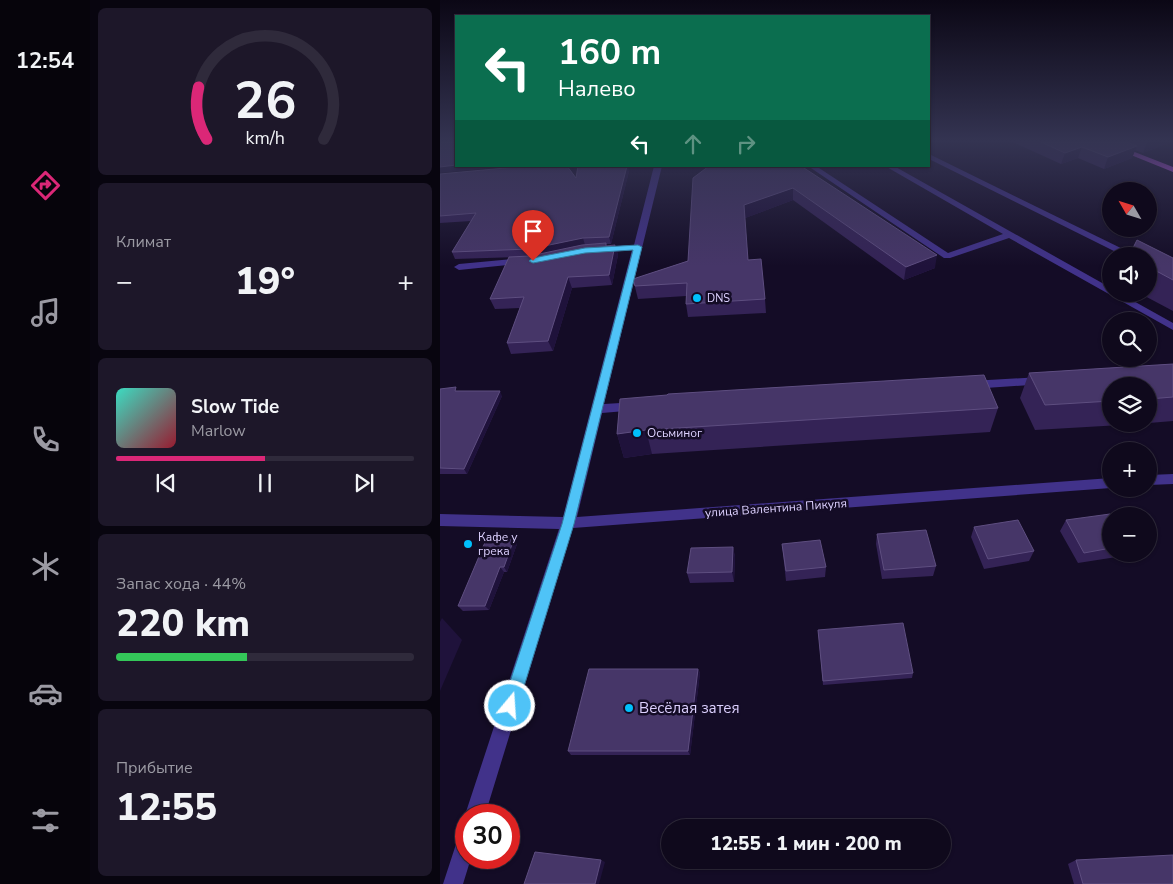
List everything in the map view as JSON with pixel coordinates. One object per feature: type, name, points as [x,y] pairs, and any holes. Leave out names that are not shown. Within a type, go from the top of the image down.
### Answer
[{"type":"street","points":[[479,804],[568,524],[654,183]]},
{"type":"street","points":[[837,183],[947,256],[1010,235]]},
{"type":"street","points":[[919,183],[1102,287]]},
{"type":"street","points":[[984,183],[1112,247]]},
{"type":"street","points":[[594,250],[638,247]]},
{"type":"street","points":[[459,266],[533,261]]},
{"type":"street","points":[[1129,302],[1173,327]]},
{"type":"street","points":[[964,386],[1053,380]]},
{"type":"street","points":[[597,409],[645,406]]},
{"type":"street","points":[[1157,479],[1173,478]]},
{"type":"street","name":"улица Валентина Пикуля","points":[[440,520],[568,524],[1102,484]]},
{"type":"street","points":[[453,884],[458,869]]},
{"type":"building","points":[[440,183],[623,183],[609,237],[583,238],[530,249],[452,252],[476,213],[440,216]]},
{"type":"building","points":[[693,183],[827,183],[937,255],[906,267],[793,188],[744,205],[748,260],[761,259],[765,299],[686,304],[687,283],[635,286],[633,279],[688,261]]},
{"type":"building","points":[[1137,240],[1151,247],[1134,247]]},
{"type":"building","points":[[606,243],[606,246],[615,245],[609,275],[568,277],[548,341],[507,343],[524,297],[490,299],[509,257],[530,256],[582,245]]},
{"type":"building","points":[[1157,250],[1173,258],[1173,280],[1157,271]]},
{"type":"building","points":[[1173,364],[1173,397],[1157,398],[1157,377],[1102,377],[1102,402],[1045,405],[1029,373],[1157,367],[1157,365]]},
{"type":"building","points":[[984,375],[998,408],[646,430],[617,434],[620,399],[668,394]]},
{"type":"building","points":[[456,387],[455,391],[500,391],[464,469],[440,468],[440,389]]},
{"type":"building","points":[[1102,515],[1102,550],[1084,553],[1066,520]]},
{"type":"building","points":[[1018,520],[1034,551],[988,559],[974,527]]},
{"type":"building","points":[[926,530],[936,566],[884,570],[877,534]]},
{"type":"building","points":[[514,539],[504,567],[500,567],[485,606],[458,606],[486,540]]},
{"type":"building","points":[[820,540],[826,567],[786,571],[782,544]]},
{"type":"building","points":[[733,547],[732,572],[687,573],[691,548]]},
{"type":"building","points":[[903,623],[913,673],[823,681],[818,630]]},
{"type":"building","points":[[589,669],[698,669],[688,751],[568,751]]},
{"type":"building","points":[[535,852],[601,860],[595,884],[524,884]]},
{"type":"building","points":[[1173,855],[1173,884],[1083,884],[1076,860]]},
{"type":"place","name":"DNS","points":[[697,298]]},
{"type":"place","name":"Осьминог","points":[[637,433]]},
{"type":"place","name":"Кафе у грека","points":[[468,544]]},
{"type":"place","name":"Весёлая затея","points":[[629,708]]},
{"type":"route","points":[[510,706],[568,524],[638,247],[585,250],[533,261]]}]
